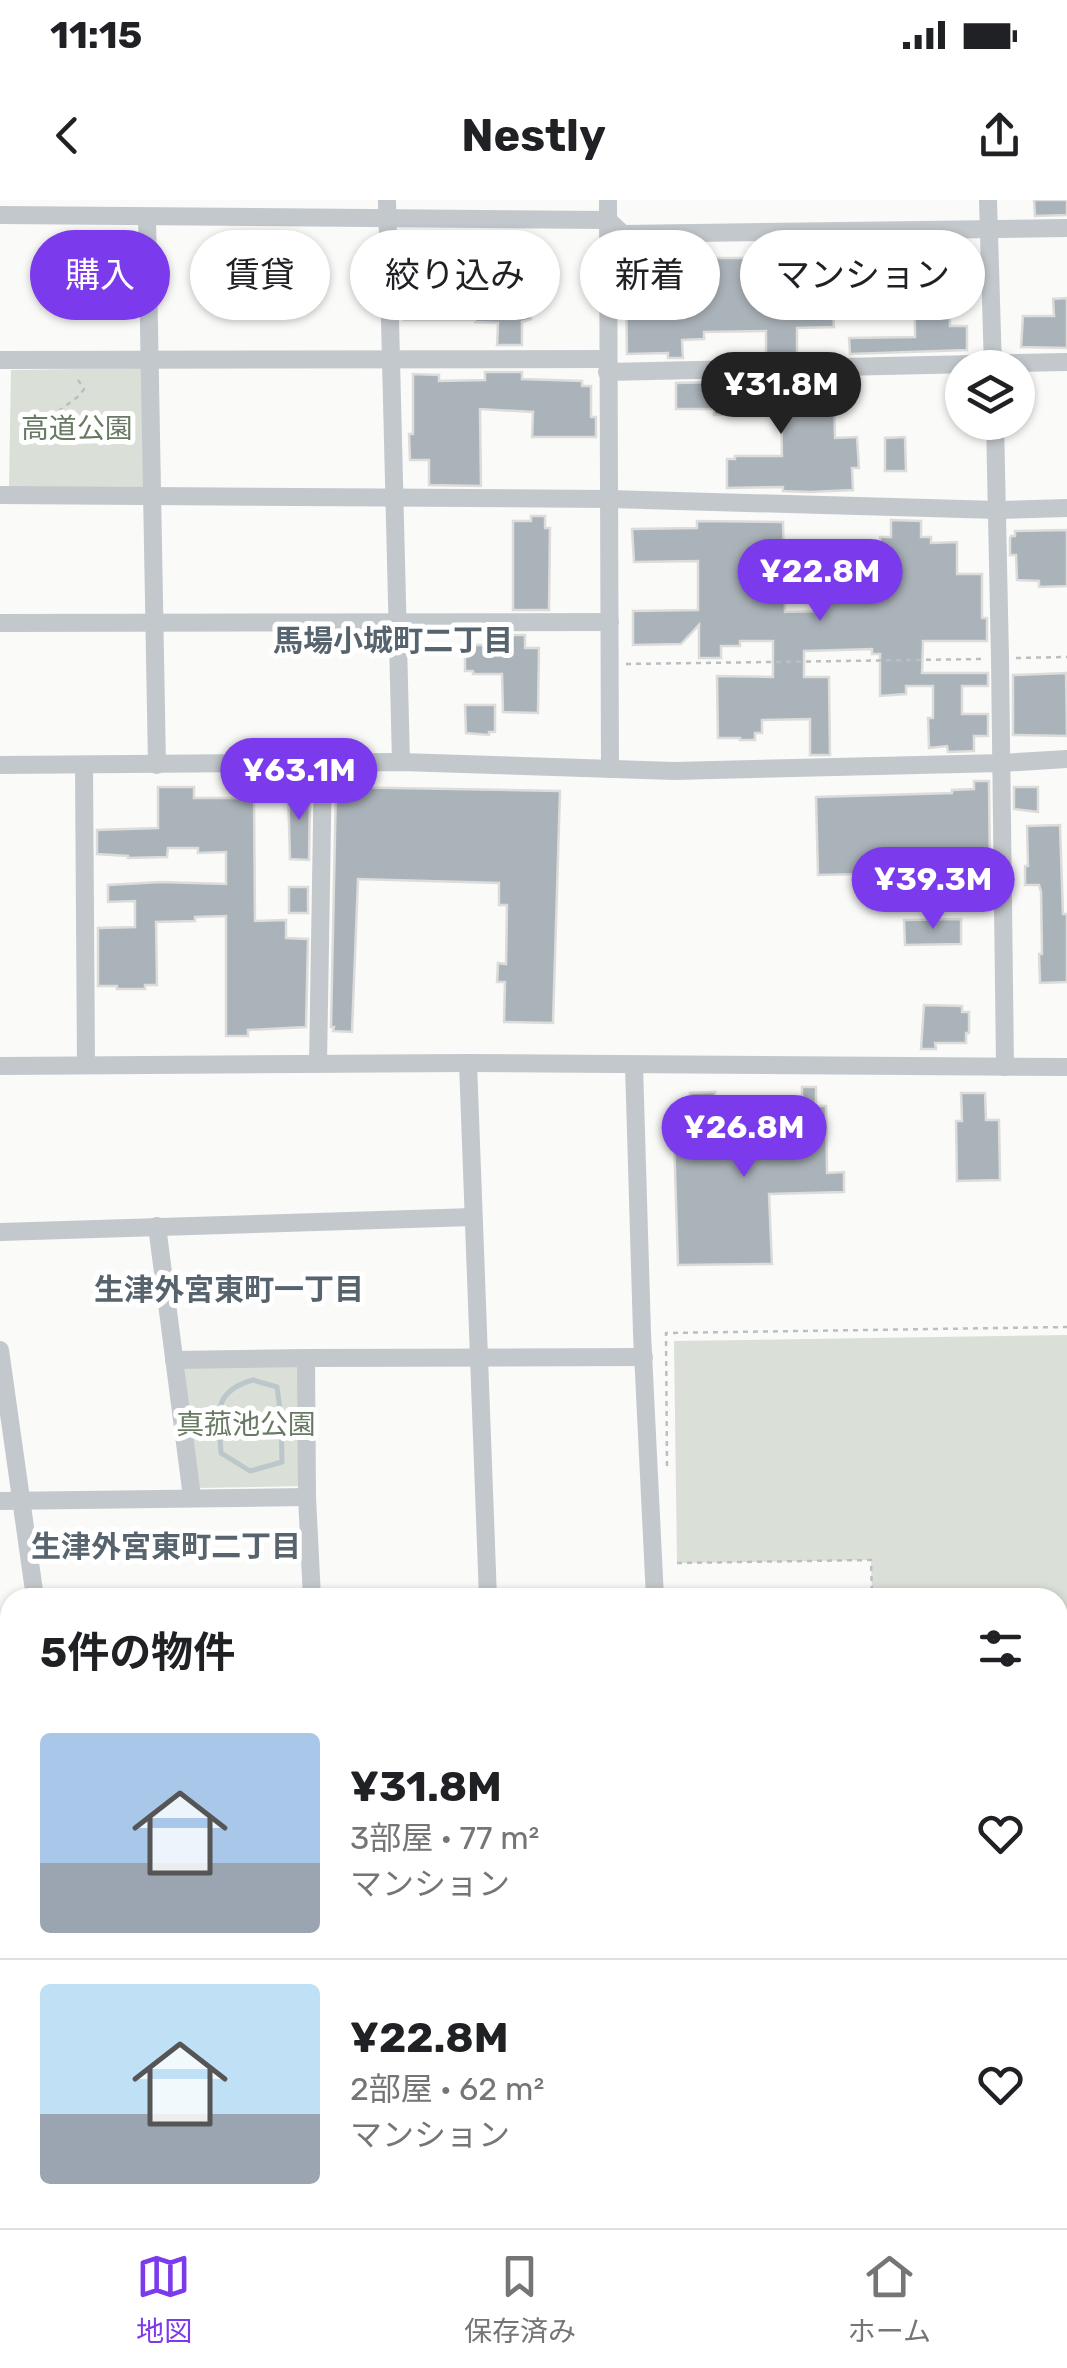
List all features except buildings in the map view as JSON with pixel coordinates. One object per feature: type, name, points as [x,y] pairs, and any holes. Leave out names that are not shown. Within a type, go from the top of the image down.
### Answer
[{"type":"street","points":[[988,200],[993,350]]},
{"type":"street","points":[[0,215],[147,217],[218,208],[608,210]]},
{"type":"street","points":[[388,208],[401,762]]},
{"type":"street","points":[[608,210],[623,234],[1067,228]]},
{"type":"street","points":[[608,210],[610,769]]},
{"type":"street","points":[[147,217],[157,765]]},
{"type":"street","points":[[0,360],[392,359],[607,366],[945,365]]},
{"type":"street","points":[[1035,363],[1067,362]]},
{"type":"street","points":[[996,440],[1004,1067]]},
{"type":"street","points":[[0,495],[609,498],[998,510],[1067,508]]},
{"type":"street","points":[[0,623],[610,622]]},
{"type":"street","points":[[0,765],[401,762],[674,771],[1067,759]]},
{"type":"street","points":[[318,1064],[323,763]]},
{"type":"street","points":[[84,765],[86,1065]]},
{"type":"street","points":[[468,1063],[488,1588]]},
{"type":"street","points":[[0,1066],[468,1063],[1067,1068]]},
{"type":"street","points":[[634,1065],[654,1588]]},
{"type":"street","points":[[0,1232],[474,1217]]},
{"type":"street","points":[[158,1226],[192,1497]]},
{"type":"street","points":[[0,1350],[33,1588]]},
{"type":"street","points":[[174,1360],[644,1357]]},
{"type":"street","points":[[306,1358],[312,1588]]},
{"type":"street","points":[[0,1501],[307,1497]]},
{"type":"path","points":[[60,360],[84,389],[51,417],[54,432],[69,442],[82,442],[97,435],[115,442],[130,432],[152,438]]},
{"type":"path","points":[[610,664],[1067,657]]},
{"type":"path","points":[[668,1465],[666,1333],[1067,1327]]},
{"type":"path","points":[[677,1563],[872,1560],[872,1588]]},
{"type":"green space","name":"高道公園","points":[[144,368],[144,487],[9,487],[11,370]]},
{"type":"green space","points":[[1067,1335],[1067,1588],[872,1588],[871,1560],[677,1563],[674,1341]]},
{"type":"green space","name":"真菰池公園","points":[[300,1361],[305,1486],[197,1488],[184,1362]]},
{"type":"waterway","points":[[253,1380],[277,1387],[282,1462],[250,1471],[221,1453],[219,1417],[223,1399],[230,1391],[253,1380]]},
{"type":"district","name":"馬場小城町二丁目","points":[[393,641]]},
{"type":"district","name":"生津外宮東町一丁目","points":[[229,1290]]},
{"type":"district","name":"生津外宮東町二丁目","points":[[166,1547]]}]
